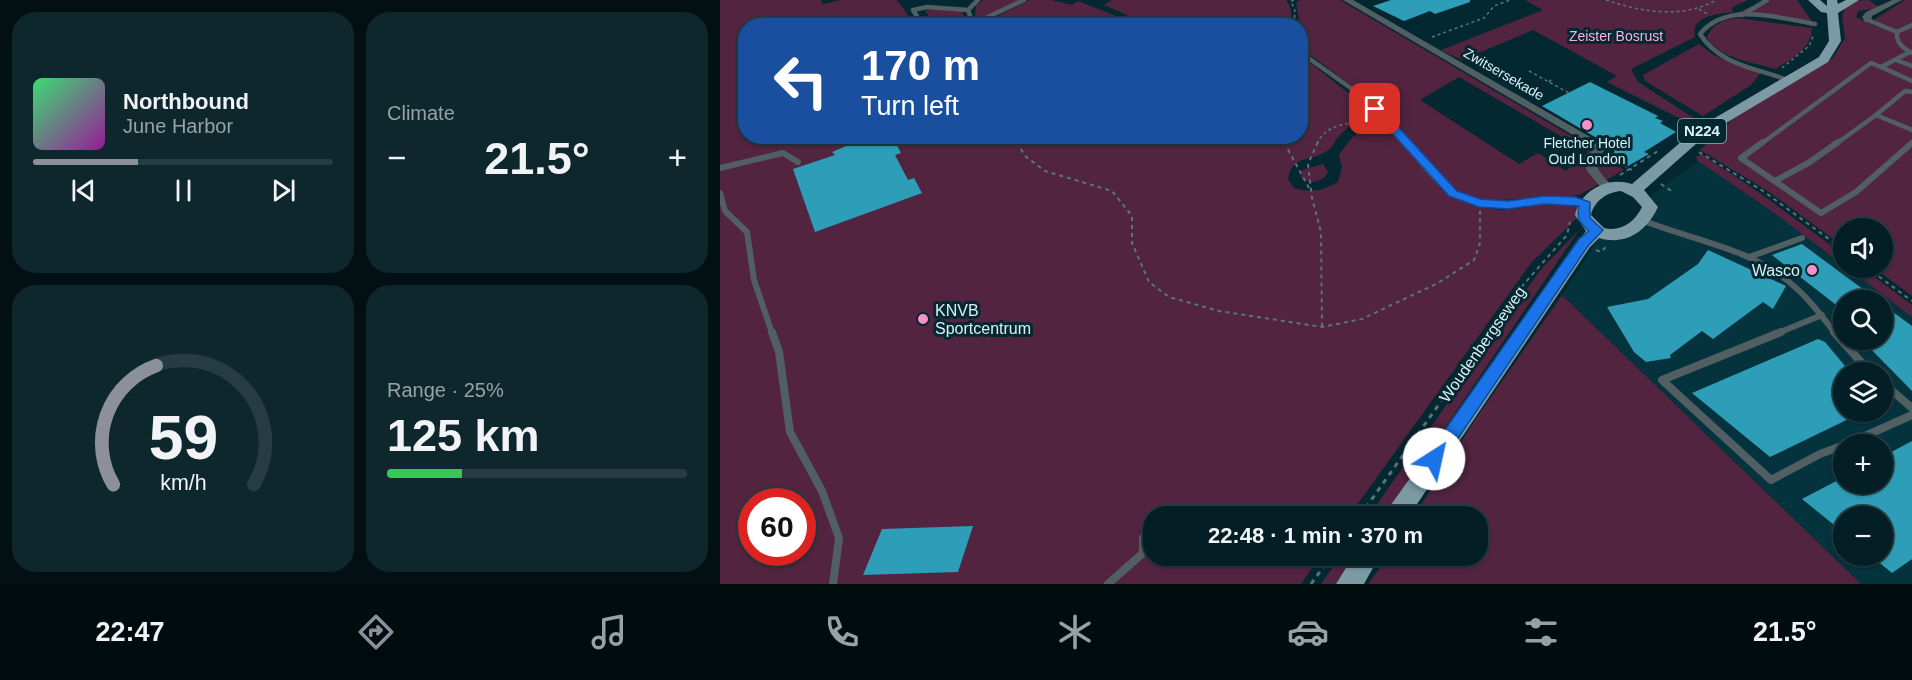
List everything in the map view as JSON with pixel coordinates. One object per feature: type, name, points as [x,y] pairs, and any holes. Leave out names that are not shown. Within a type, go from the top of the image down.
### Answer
[{"type":"main road","points":[[1813,0],[1828,5],[1854,0]]},
{"type":"main road","name":"N224","points":[[1635,190],[1701,132],[1804,69],[1827,47],[1830,33],[1828,5]]},
{"type":"main road","points":[[1604,184],[1635,190],[1643,196],[1650,207],[1631,232],[1606,234],[1585,221],[1583,215],[1586,204],[1604,184]]},
{"type":"main road","name":"Woudenbergseweg","points":[[1402,506],[1584,243],[1597,230]]},
{"type":"main road","points":[[1349,584],[1361,566]]},
{"type":"street","name":"Zwitsersekade","points":[[1347,0],[1602,148]]},
{"type":"street","points":[[1868,20],[1866,17],[1869,14],[1898,0]]},
{"type":"street","points":[[1602,148],[1589,159],[1589,163],[1594,174],[1604,184]]},
{"type":"lane","points":[[924,0],[927,7]]},
{"type":"lane","points":[[918,18],[913,10],[927,7],[968,10],[978,0]]},
{"type":"lane","points":[[987,18],[1024,0]]},
{"type":"lane","points":[[1742,15],[1767,0]]},
{"type":"lane","points":[[968,10],[971,18]]},
{"type":"lane","points":[[1785,79],[1723,58],[1705,46],[1700,34],[1704,26],[1718,19],[1742,15],[1815,24]]},
{"type":"lane","points":[[1868,20],[1897,32],[1912,25]]},
{"type":"lane","points":[[1881,67],[1911,52],[1899,44],[1897,32]]},
{"type":"lane","points":[[1308,58],[1389,122],[1453,193],[1479,203],[1508,205],[1563,199],[1586,204]]},
{"type":"lane","points":[[1896,60],[1912,66]]},
{"type":"lane","points":[[1912,81],[1871,63],[1741,158],[1821,213],[1856,192],[1912,143]]},
{"type":"lane","points":[[1775,181],[1810,162],[1876,115],[1905,91],[1912,92]]},
{"type":"lane","points":[[1876,115],[1912,130]]},
{"type":"lane","points":[[720,168],[783,153],[798,162]]},
{"type":"lane","points":[[720,193],[724,211],[747,232],[754,280],[779,352],[790,432],[822,491],[839,538],[833,584]]},
{"type":"lane","points":[[1642,220],[1671,233],[1698,239],[1749,257],[1790,282],[1822,315],[1862,362]]},
{"type":"lane","points":[[1749,257],[1802,238]]},
{"type":"lane","points":[[1822,315],[1662,380],[1771,480],[1833,449]]},
{"type":"lane","points":[[1893,392],[1912,408]]},
{"type":"lane","points":[[1874,434],[1912,415]]},
{"type":"lane","points":[[1108,584],[1143,553]]},
{"type":"path","points":[[1294,0],[1291,1],[1295,11],[1295,18]]},
{"type":"path","points":[[1418,42],[1484,18],[1494,6],[1510,0]]},
{"type":"path","points":[[1606,0],[1635,8],[1673,11],[1701,8],[1716,0]]},
{"type":"path","points":[[1529,71],[1569,93]]},
{"type":"path","points":[[1549,82],[1553,78]]},
{"type":"path","points":[[1322,327],[1320,232],[1308,164],[1320,139],[1330,128],[1348,123],[1389,122]]},
{"type":"path","points":[[1018,144],[1025,156],[1045,171],[1112,192],[1132,216],[1132,243],[1149,282],[1169,297],[1219,311],[1322,327],[1362,319],[1438,283],[1474,260],[1480,243],[1479,203]]},
{"type":"path","points":[[1286,144],[1311,191]]},
{"type":"path","points":[[1686,144],[1764,191],[1833,242]]},
{"type":"path","points":[[1602,148],[1607,156],[1632,170]]},
{"type":"path","points":[[1604,184],[1632,170],[1658,151]]},
{"type":"path","points":[[1660,184],[1673,192]]},
{"type":"path","name":"Woudenbergseweg","points":[[1367,506],[1524,284],[1567,234]]},
{"type":"path","points":[[1881,278],[1912,301]]},
{"type":"path","points":[[1311,584],[1324,566]]},
{"type":"shaded area","points":[[1698,161],[1770,210],[1833,257],[1833,278],[1860,278],[1876,290],[1833,290],[1833,350],[1893,350],[1893,303],[1912,317],[1912,584],[1861,584],[1842,566],[1893,566],[1893,506],[1833,506],[1833,557],[1562,295],[1600,236],[1624,237],[1648,198]]},
{"type":"green space","points":[[720,0],[821,0],[823,4],[840,0],[897,0],[910,18],[738,18],[738,144],[1308,144],[1308,61],[1380,119],[1366,120],[1350,126],[1321,155],[1294,165],[1288,179],[1294,188],[1316,190],[1338,182],[1342,167],[1339,155],[1349,141],[1363,130],[1387,126],[1436,183],[1464,202],[1505,210],[1551,203],[1578,207],[1581,214],[1531,263],[1356,506],[1143,506],[1143,566],[1313,566],[1301,584],[720,584]]},
{"type":"green space","points":[[983,0],[1019,0],[984,17],[975,18],[976,6]]},
{"type":"green space","points":[[1029,0],[1051,0],[1072,5],[1078,1],[1121,18],[994,18]]},
{"type":"green space","points":[[1112,0],[1286,0],[1291,18],[1134,18],[1104,5]]},
{"type":"green space","points":[[1340,0],[1590,147],[1624,170],[1579,195],[1491,201],[1473,198],[1457,190],[1437,172],[1385,111],[1308,53],[1308,18],[1299,18],[1296,2]],"holes":[[[1459,77],[1588,152],[1566,171],[1538,153],[1519,164],[1420,100]]]},
{"type":"green space","name":"Zeister Bosrust","points":[[1525,0],[1748,0],[1731,8],[1734,12],[1701,20],[1697,24],[1695,37],[1631,69],[1638,82],[1697,120],[1691,124],[1607,82],[1617,76],[1533,30],[1462,60],[1441,50],[1543,10]]},
{"type":"green space","points":[[1767,0],[1797,0],[1813,23],[1736,13]]},
{"type":"green space","points":[[1869,0],[1880,8],[1858,11],[1856,17],[1878,27],[1875,19],[1905,0],[1912,0],[1912,296],[1888,278],[1893,278],[1893,218],[1833,218],[1833,239],[1769,192],[1700,150],[1735,117],[1833,58],[1845,38],[1842,16],[1846,6],[1856,1]]},
{"type":"green space","points":[[932,9],[962,11],[964,18],[930,18],[925,11]]},
{"type":"green space","points":[[1737,18],[1812,28],[1811,35],[1800,53],[1775,69],[1728,55],[1720,51],[1707,38],[1712,29],[1719,24]]},
{"type":"green space","points":[[1699,44],[1715,56],[1761,72],[1751,85],[1703,116],[1645,81],[1643,75]]},
{"type":"green space","points":[[1701,154],[1757,191],[1833,247],[1833,257],[1770,210],[1698,161],[1696,157]]},
{"type":"green space","points":[[1323,164],[1328,172],[1320,180],[1313,182],[1301,178],[1302,170]]},
{"type":"green space","points":[[1579,230],[1392,506],[1376,506],[1526,290],[1542,268]]},
{"type":"green space","points":[[1861,278],[1876,278],[1892,290],[1876,290]]},
{"type":"green space","points":[[1893,291],[1912,305],[1912,317],[1893,303]]},
{"type":"green space","points":[[1562,295],[1833,557],[1833,566],[1842,566],[1861,584],[1368,584],[1381,566],[1488,566],[1488,506],[1420,506],[1475,420]]},
{"type":"green space","points":[[1333,566],[1350,566],[1337,584],[1321,584]]},
{"type":"building","points":[[1391,0],[1470,0],[1470,2],[1435,14],[1430,11],[1404,21],[1373,6]]},
{"type":"building","name":"Fletcher Hotel Oud London","points":[[1590,82],[1658,116],[1655,118],[1663,121],[1660,123],[1676,132],[1644,152],[1649,154],[1628,166],[1608,156],[1615,152],[1607,144],[1542,106]]},
{"type":"building","points":[[851,144],[896,144],[901,153],[895,155],[908,180],[914,178],[922,193],[815,232],[793,169],[835,155],[832,152]]},
{"type":"building","points":[[1802,244],[1833,267],[1833,278],[1848,278],[1864,290],[1833,290],[1833,302],[1772,255]]},
{"type":"building","points":[[1708,250],[1786,286],[1773,309],[1763,302],[1713,339],[1702,331],[1670,355],[1671,358],[1646,362],[1634,352],[1607,307],[1648,299],[1698,264]]},
{"type":"building","points":[[1893,312],[1912,326],[1912,391],[1893,372],[1893,362],[1884,362],[1872,350],[1893,350]]},
{"type":"building","points":[[1818,339],[1825,342],[1842,362],[1833,362],[1833,422],[1842,422],[1770,457],[1692,393]]},
{"type":"building","points":[[1912,441],[1912,559],[1892,573],[1883,566],[1893,566],[1893,506],[1833,506],[1833,524],[1802,499],[1833,483],[1833,494],[1893,494],[1893,451]]},
{"type":"building","points":[[973,526],[958,572],[863,575],[882,529]]},
{"type":"place","name":"Fletcher Hotel Oud London","points":[[1587,125]]},
{"type":"place","name":"Wasco","points":[[1812,270]]},
{"type":"place","name":"KNVB Sportcentrum","points":[[923,319]]},
{"type":"route","points":[[1375,109],[1453,193],[1479,203],[1508,205],[1545,200],[1575,200],[1586,204],[1583,209],[1585,221],[1597,230],[1584,243],[1434,459]]}]
